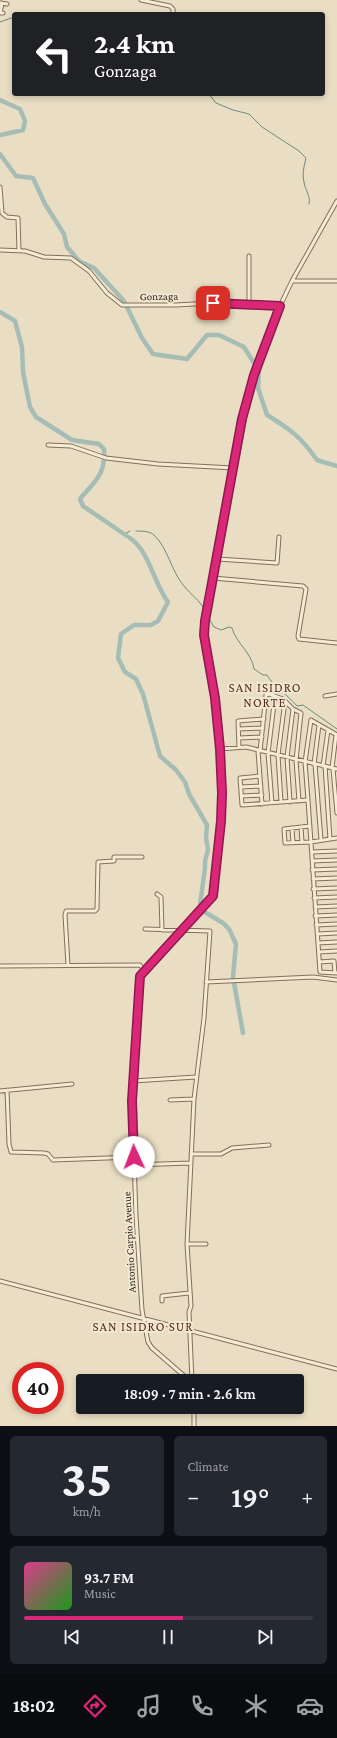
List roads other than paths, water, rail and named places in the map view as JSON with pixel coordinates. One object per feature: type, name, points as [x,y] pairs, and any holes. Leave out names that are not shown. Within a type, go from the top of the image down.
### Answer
[{"type":"street","points":[[141,0],[166,4],[173,9],[173,12]]},
{"type":"street","points":[[3,13],[0,13],[1,4],[7,6]]},
{"type":"street","points":[[0,187],[2,213],[6,217],[18,218],[19,251],[0,250]]},
{"type":"street","name":"Antonio Carpio Avenue","points":[[183,1374],[152,1348],[148,1342],[141,1297],[134,1165],[133,1081],[138,990],[140,976],[144,970],[213,896],[221,821],[220,749],[215,698],[204,635],[212,578],[217,559],[242,419],[254,375],[280,306],[292,281],[337,201]]},
{"type":"street","name":"Gonzaga","points":[[19,251],[44,257],[71,258],[89,271],[108,293],[119,303],[125,306],[203,303],[280,306]]},
{"type":"street","points":[[248,256],[249,304]]},
{"type":"street","points":[[292,281],[337,281]]},
{"type":"street","points":[[48,445],[71,446],[106,458],[158,464],[233,468]]},
{"type":"street","points":[[217,559],[277,563],[279,537]]},
{"type":"street","points":[[212,578],[303,586],[306,589],[299,639],[337,643]]},
{"type":"street","points":[[262,804],[259,751],[262,737],[266,695],[268,694],[285,700],[293,709],[301,714],[296,760],[299,801]]},
{"type":"street","points":[[325,696],[337,694]]},
{"type":"street","points":[[272,803],[268,753],[275,696]]},
{"type":"street","points":[[281,802],[278,755],[285,700]]},
{"type":"street","points":[[290,802],[287,758],[293,709]]},
{"type":"street","points":[[239,747],[237,722],[239,720],[264,719]]},
{"type":"street","points":[[319,962],[334,961],[336,973],[321,973],[319,962],[305,762],[311,720],[337,735],[334,769],[337,813]]},
{"type":"street","points":[[319,725],[315,764],[321,840]]},
{"type":"street","points":[[238,729],[263,728]]},
{"type":"street","points":[[328,730],[324,766],[330,839]]},
{"type":"street","points":[[239,738],[262,737]]},
{"type":"street","points":[[220,749],[239,747],[334,769]]},
{"type":"street","points":[[260,776],[240,778],[242,805],[308,800]]},
{"type":"street","points":[[241,787],[261,786]]},
{"type":"street","points":[[242,796],[262,795]]},
{"type":"street","points":[[310,826],[283,830],[285,843],[311,842],[337,838]]},
{"type":"street","points":[[301,827],[302,842]]},
{"type":"street","points":[[292,828],[293,843]]},
{"type":"street","points":[[312,852],[337,851]]},
{"type":"street","points":[[68,965],[66,911],[95,911],[97,909],[98,862],[114,861],[114,857],[142,857]]},
{"type":"street","points":[[312,861],[337,860]]},
{"type":"street","points":[[312,870],[337,869]]},
{"type":"street","points":[[313,879],[337,878]]},
{"type":"street","points":[[313,889],[337,888]]},
{"type":"street","points":[[157,894],[161,897],[162,930]]},
{"type":"street","points":[[314,898],[337,897]]},
{"type":"street","points":[[315,907],[337,906]]},
{"type":"street","points":[[315,916],[337,915]]},
{"type":"street","points":[[316,925],[337,924]]},
{"type":"street","points":[[145,928],[162,930],[210,931],[204,1018],[194,1099],[190,1163],[187,1244],[189,1294],[191,1306],[189,1312],[191,1374]]},
{"type":"street","points":[[317,934],[337,933]]},
{"type":"street","points":[[318,943],[337,942]]},
{"type":"street","points":[[319,952],[337,951]]},
{"type":"street","points":[[0,966],[140,965],[144,970]]},
{"type":"street","points":[[206,982],[313,977],[337,980]]},
{"type":"street","points":[[133,1081],[196,1077]]},
{"type":"street","points":[[0,1091],[72,1084]]},
{"type":"street","points":[[7,1090],[9,1144],[12,1152],[44,1153],[48,1154],[53,1160],[134,1157]]},
{"type":"street","points":[[170,1100],[194,1099]]},
{"type":"street","points":[[191,1154],[221,1154],[232,1148],[269,1145]]},
{"type":"street","points":[[134,1165],[190,1163]]},
{"type":"street","points":[[187,1244],[206,1244]]},
{"type":"street","points":[[0,1281],[337,1369]]},
{"type":"street","points":[[162,1301],[162,1296],[189,1294]]},
{"type":"street","points":[[194,1414],[194,1426]]},
{"type":"waterway","points":[[0,22],[12,18]]},
{"type":"waterway","points":[[211,96],[216,103],[233,110],[249,114],[262,127],[299,151],[306,158],[303,176],[309,198],[309,204]]},
{"type":"waterway","points":[[0,100],[20,109],[25,121],[23,130],[0,135]]},
{"type":"waterway","points":[[0,154],[16,176],[33,178],[45,204],[64,234],[67,247],[79,261],[94,268],[124,301],[142,338],[153,354],[187,359],[207,335],[219,335],[244,347],[259,371],[258,388],[267,415],[295,434],[306,445],[317,460],[337,466]]},
{"type":"waterway","points":[[0,312],[15,321],[22,347],[23,372],[30,407],[36,417],[72,440],[99,444],[104,449],[104,458],[101,471],[95,482],[80,499],[83,506],[127,536]]},
{"type":"waterway","points":[[123,535],[130,531]]},
{"type":"waterway","points":[[136,531],[150,533],[159,540],[176,574],[206,612]]},
{"type":"waterway","points":[[130,538],[137,544],[147,559],[168,602],[158,621],[151,625],[134,625],[121,634],[118,658],[125,672],[136,679],[143,694],[160,756],[176,770],[185,782],[189,794],[207,825],[206,838],[208,850],[205,861],[200,905],[203,911],[223,923],[229,929],[236,944],[233,977],[243,1033]]},
{"type":"waterway","points":[[208,617],[214,627],[221,630],[229,627],[232,628],[253,663],[254,669],[263,675],[267,675],[273,683],[297,706],[303,705],[337,729]]},
{"type":"district","name":"SAN ISIDRO NORTE","points":[[265,694]]},
{"type":"district","name":"SAN ISIDRO SUR","points":[[143,1326]]}]
